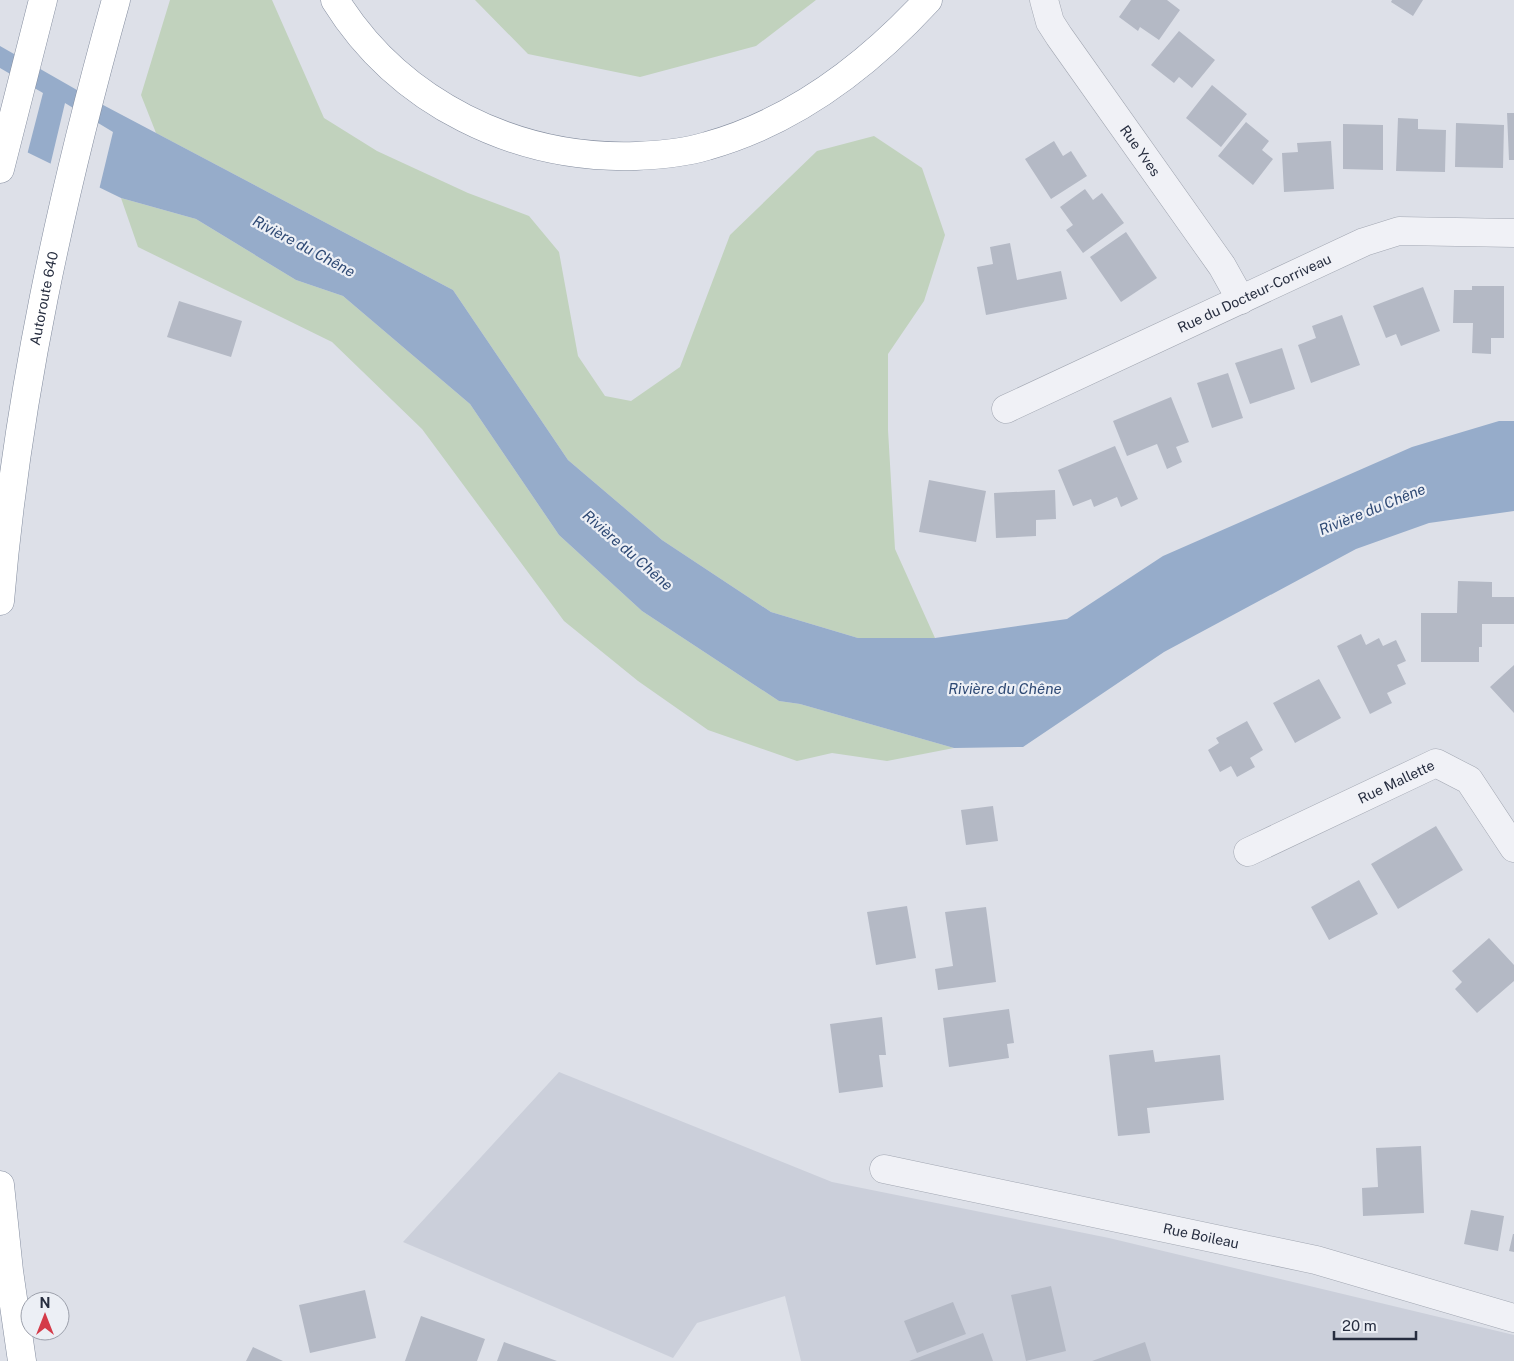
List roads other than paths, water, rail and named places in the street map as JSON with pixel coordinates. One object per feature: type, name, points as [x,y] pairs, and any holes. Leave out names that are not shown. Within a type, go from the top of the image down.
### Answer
[{"type":"highway","points":[[2,162],[21,80],[43,0]]},
{"type":"highway","name":"Autoroute 640","points":[[0,601],[17,462],[32,362],[67,188],[116,0]]},
{"type":"highway","points":[[335,0],[357,31],[390,66],[419,90],[461,117],[502,136],[538,146],[580,154],[620,156],[670,154],[698,148],[738,136],[771,122],[809,100],[870,57],[928,0]]},
{"type":"highway","points":[[0,1185],[9,1271],[22,1361]]},
{"type":"street","name":"Rue Yves","points":[[1044,0],[1050,22],[1059,36],[1218,260],[1241,300]]},
{"type":"street","name":"Rue du Docteur-Corriveau","points":[[1006,410],[1364,242],[1390,233],[1408,231],[1514,233]]},
{"type":"street","name":"Rue Mallette","points":[[1248,852],[1436,763],[1469,780],[1514,848]]},
{"type":"street","name":"Rue Boileau","points":[[884,1169],[1316,1260],[1514,1318]]},
{"type":"water","name":"Rivière du Chêne","points":[[0,46],[105,106],[453,290],[568,460],[662,540],[771,612],[858,638],[935,638],[1067,619],[1163,556],[1412,447],[1499,421],[1514,421],[1514,511],[1429,523],[1356,549],[1164,652],[1023,747],[954,748],[800,704],[779,701],[642,611],[559,535],[470,404],[343,296],[296,280],[196,219],[121,198],[0,139]]}]
